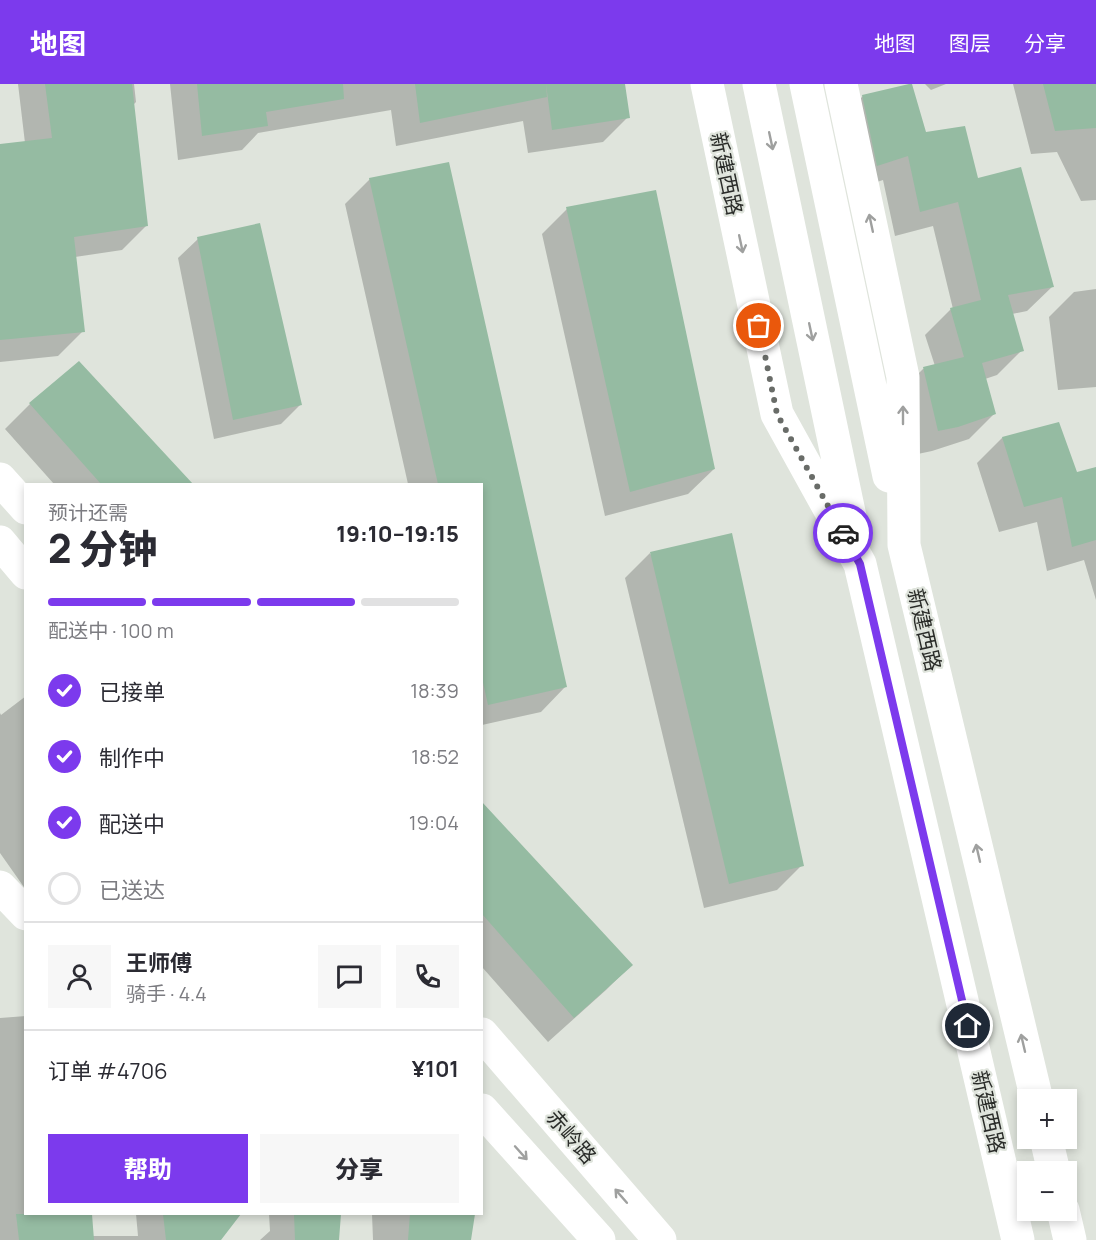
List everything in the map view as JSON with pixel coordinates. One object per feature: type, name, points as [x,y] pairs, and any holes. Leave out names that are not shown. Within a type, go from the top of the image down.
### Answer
[{"type":"main road","name":"新建西路","points":[[707,84],[777,414],[860,564]]},
{"type":"main road","name":"新建西路","points":[[759,84],[860,564],[1018,1240]]},
{"type":"main road","name":"新建西路","points":[[806,84],[904,545],[1034,1089]]},
{"type":"main road","name":"新建西路","points":[[842,84],[903,377],[904,545]]},
{"type":"main road","points":[[0,479],[24,506]]},
{"type":"main road","points":[[0,542],[24,571]]},
{"type":"main road","points":[[0,887],[24,912]]},
{"type":"main road","name":"赤岭路","points":[[483,1035],[660,1240]]},
{"type":"main road","points":[[483,1111],[599,1240]]},
{"type":"main road","points":[[994,1240],[1001,1165]]},
{"type":"main road","points":[[1066,1221],[1070,1240]]},
{"type":"building","points":[[45,84],[132,84],[148,226],[74,237],[85,332],[0,340],[0,144],[52,138]]},
{"type":"building","points":[[197,84],[343,84],[344,99],[266,112],[268,126],[202,136]]},
{"type":"building","points":[[415,84],[546,84],[547,97],[420,123]]},
{"type":"building","points":[[546,84],[625,84],[630,118],[552,130]]},
{"type":"building","points":[[912,84],[926,132],[965,126],[978,178],[1021,167],[1054,287],[1008,295],[1024,351],[982,363],[996,414],[938,431],[923,367],[964,357],[950,308],[981,300],[958,202],[920,212],[908,156],[877,166],[862,95]]},
{"type":"building","points":[[1043,84],[1096,84],[1096,128],[1055,131]]},
{"type":"building","points":[[449,162],[567,687],[488,705],[483,682],[483,483],[438,483],[369,178]]},
{"type":"building","points":[[656,190],[715,469],[630,492],[566,207]]},
{"type":"building","points":[[260,223],[302,405],[233,420],[197,237]]},
{"type":"building","points":[[79,361],[192,483],[100,483],[29,403]]},
{"type":"building","points":[[1059,422],[1077,472],[1096,467],[1096,540],[1072,547],[1062,497],[1024,507],[1002,437]]},
{"type":"building","points":[[732,533],[804,866],[729,884],[650,552]]},
{"type":"building","points":[[483,803],[633,965],[574,1018],[483,915]]},
{"type":"building","points":[[16,1214],[92,1215],[94,1240],[19,1240]]},
{"type":"building","points":[[163,1215],[240,1215],[221,1240],[166,1240]]},
{"type":"building","points":[[294,1215],[341,1215],[339,1240],[295,1240]]},
{"type":"building","points":[[410,1215],[475,1215],[471,1240],[408,1240]]},
{"type":"way so far","points":[[759,326],[777,414],[843,533]]},
{"type":"route","points":[[843,533],[860,564],[968,1026]]}]
